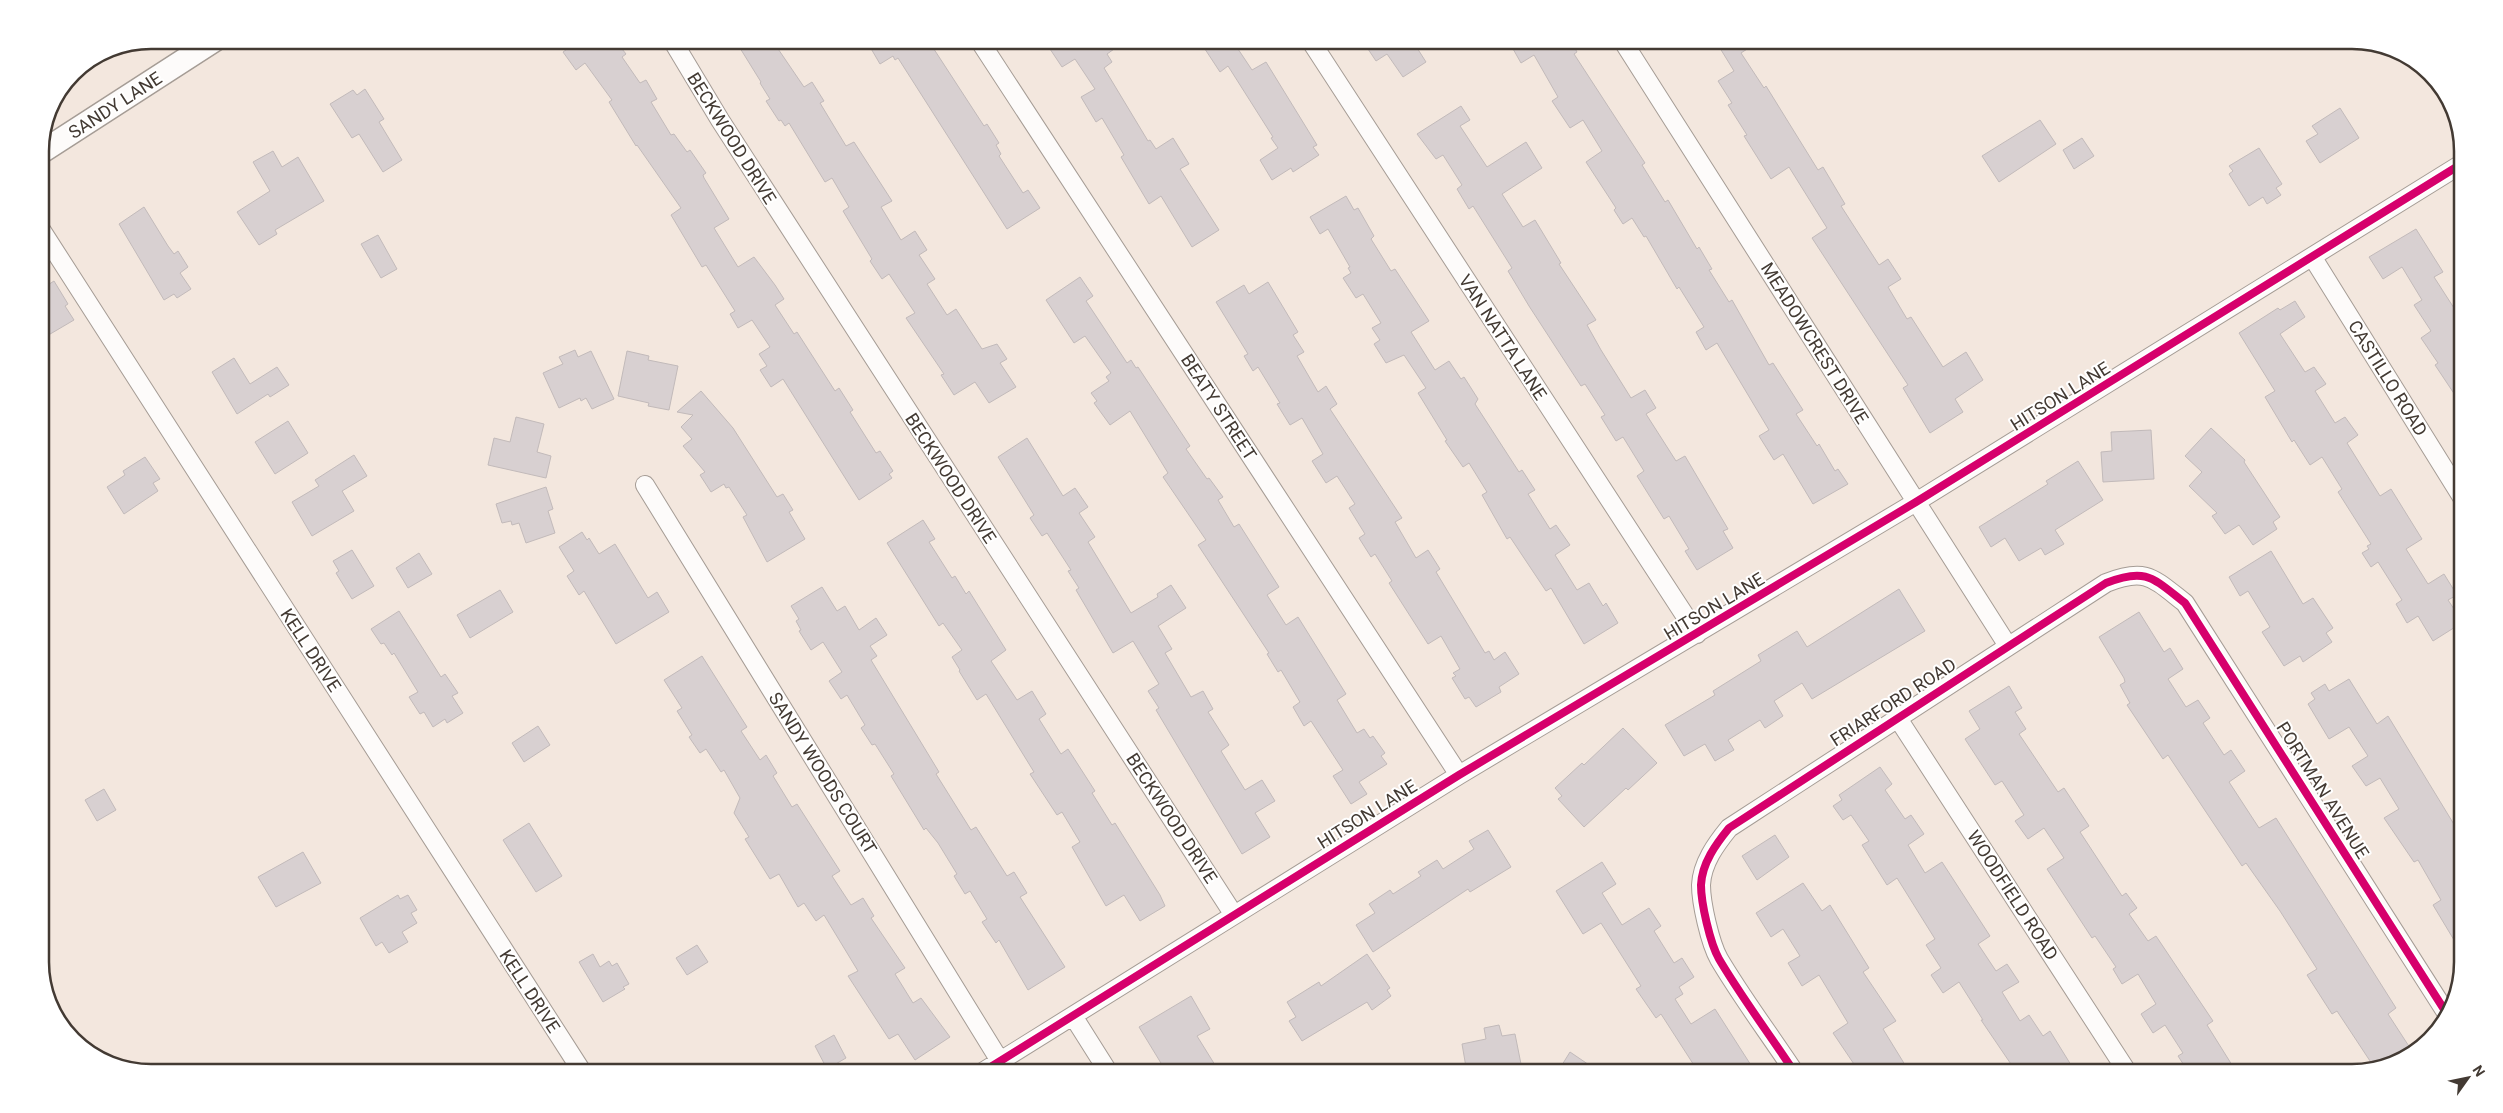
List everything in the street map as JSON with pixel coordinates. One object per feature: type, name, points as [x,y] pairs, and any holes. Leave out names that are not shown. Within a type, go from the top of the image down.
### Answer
[{"type":"street","name":"SANDY LANE","points":[[49,147],[201,49]]},
{"type":"street","name":"BECKWOOD DRIVE","points":[[677,49],[720,120],[1234,915]]},
{"type":"street","name":"BEATY STREET","points":[[985,49],[1459,775]]},
{"type":"street","name":"VAN NATTA LANE","points":[[1316,49],[1697,634]]},
{"type":"street","name":"MEADOWCREST DRIVE","points":[[1628,49],[2008,646]]},
{"type":"street","name":"HITSON LANE","points":[[995,1064],[1459,775],[1916,502],[2454,169]]},
{"type":"street","name":"KELL DRIVE","points":[[49,242],[577,1064]]},
{"type":"street","name":"CASTILLO ROAD","points":[[2312,258],[2454,485]]},
{"type":"street","name":"SANDY WOODS COURT","points":[[645,485],[1000,1061]]},
{"type":"street","name":"FRIARFORD ROAD","points":[[1789,1064],[1718,957],[1708,923],[1701,884],[1707,861],[1717,842],[1729,828],[1897,717],[2106,583],[2125,575],[2143,574],[2166,588]]},
{"type":"street","name":"PORTMAN AVENUE","points":[[2166,588],[2185,603],[2203,627],[2444,1009]]},
{"type":"street","name":"WOODFIELD ROAD","points":[[1897,717],[2122,1064]]},
{"type":"street","points":[[1073,1016],[1102,1064]]},
{"type":"building","points":[[567,49],[622,49],[626,54],[622,57],[640,83],[646,80],[657,99],[651,102],[671,135],[674,134],[687,152],[690,150],[706,173],[703,175],[704,178],[729,219],[714,228],[738,267],[754,257],[775,285],[784,299],[775,305],[794,334],[797,332],[835,391],[839,388],[853,410],[850,412],[876,453],[880,451],[893,471],[889,474],[892,478],[859,500],[783,379],[771,387],[760,370],[767,366],[759,354],[770,347],[752,320],[738,328],[730,314],[735,311],[706,265],[702,267],[671,215],[681,208],[636,146],[609,102],[612,100],[585,63],[576,70],[563,52]]},
{"type":"building","points":[[741,49],[778,49],[804,87],[812,82],[824,101],[820,103],[846,146],[854,142],[892,201],[881,207],[901,240],[915,231],[927,250],[919,255],[935,279],[927,284],[947,315],[956,309],[982,349],[997,344],[1007,359],[1000,363],[1016,387],[989,403],[975,382],[954,395],[941,375],[944,374],[906,318],[915,313],[889,274],[882,279],[870,261],[872,259],[843,211],[849,207],[832,178],[825,182],[789,123],[785,126],[781,120],[779,121],[766,101],[770,99]]},
{"type":"building","points":[[871,49],[934,49],[984,126],[987,124],[999,143],[996,145],[1001,154],[999,156],[1023,193],[1028,190],[1040,208],[1007,229],[898,58],[895,60],[893,56],[880,64]]},
{"type":"building","points":[[1050,49],[1114,49],[1107,54],[1112,62],[1104,68],[1148,141],[1150,140],[1156,149],[1173,138],[1189,164],[1180,169],[1219,230],[1192,247],[1161,196],[1149,204],[1121,157],[1124,155],[1102,118],[1096,122],[1081,97],[1095,89],[1075,59],[1062,67]]},
{"type":"building","points":[[1205,49],[1238,49],[1252,70],[1266,62],[1317,145],[1313,147],[1319,155],[1293,172],[1291,168],[1272,180],[1260,160],[1278,148],[1271,138],[1273,137],[1228,66],[1220,72]]},
{"type":"building","points":[[1368,49],[1418,49],[1426,62],[1403,77],[1387,54],[1376,61]]},
{"type":"building","points":[[1513,49],[1575,49],[1577,52],[1574,54],[1645,163],[1642,165],[1665,202],[1668,200],[1697,249],[1699,247],[1712,269],[1709,270],[1729,302],[1732,300],[1769,365],[1773,363],[1803,410],[1796,414],[1817,446],[1819,444],[1835,471],[1838,469],[1848,484],[1813,504],[1783,454],[1774,460],[1759,436],[1769,430],[1717,343],[1706,350],[1696,332],[1704,327],[1679,287],[1677,289],[1646,236],[1644,237],[1632,218],[1623,224],[1614,210],[1616,208],[1586,162],[1602,151],[1583,120],[1570,128],[1552,101],[1558,97],[1534,55],[1521,63]]},
{"type":"building","points":[[1721,49],[1747,49],[1741,53],[1764,88],[1766,86],[1818,170],[1823,167],[1845,204],[1841,206],[1879,265],[1888,259],[1901,279],[1888,287],[1907,319],[1911,317],[1943,367],[1966,352],[1983,380],[1955,399],[1963,412],[1930,433],[1903,388],[1908,385],[1812,238],[1827,228],[1789,167],[1771,179],[1744,136],[1747,135],[1728,105],[1732,103],[1718,81],[1734,71]]},
{"type":"building","points":[[365,89],[384,119],[379,122],[402,160],[383,172],[359,134],[352,138],[330,104],[353,90],[357,95]]},
{"type":"building","points":[[1461,106],[1470,120],[1460,126],[1487,167],[1526,142],[1542,168],[1502,194],[1523,227],[1535,220],[1561,263],[1559,264],[1596,320],[1587,325],[1601,350],[1631,398],[1645,390],[1656,408],[1646,414],[1676,461],[1685,456],[1728,529],[1723,531],[1733,548],[1697,570],[1685,551],[1689,549],[1669,516],[1664,519],[1637,476],[1644,471],[1623,437],[1616,441],[1601,417],[1605,415],[1585,384],[1581,386],[1529,306],[1508,271],[1512,268],[1473,206],[1469,209],[1457,189],[1462,185],[1443,155],[1436,159],[1417,134]]},
{"type":"building","points":[[2340,108],[2359,138],[2320,163],[2306,141],[2318,134],[2312,126]]},
{"type":"building","points":[[2040,120],[2056,144],[1999,182],[1982,156]]},
{"type":"building","points":[[2082,138],[2094,156],[2074,169],[2063,150]]},
{"type":"building","points":[[2259,148],[2282,184],[2276,188],[2281,195],[2267,204],[2263,197],[2249,206],[2229,174],[2233,171],[2229,166]]},
{"type":"building","points":[[273,151],[282,167],[298,157],[324,201],[275,230],[277,234],[259,245],[237,212],[270,191],[253,162]]},
{"type":"building","points":[[1346,196],[1354,210],[1358,208],[1374,236],[1371,239],[1391,271],[1395,269],[1429,321],[1411,332],[1435,370],[1449,361],[1461,379],[1464,377],[1478,399],[1475,404],[1519,472],[1522,470],[1535,490],[1528,494],[1550,529],[1556,525],[1570,545],[1555,555],[1577,590],[1589,583],[1603,606],[1606,603],[1618,623],[1584,644],[1551,588],[1546,591],[1510,537],[1507,539],[1482,495],[1487,492],[1469,463],[1463,467],[1445,441],[1447,440],[1418,393],[1426,388],[1404,355],[1386,363],[1374,344],[1380,340],[1372,328],[1381,323],[1363,294],[1356,298],[1343,278],[1351,273],[1348,268],[1350,267],[1328,229],[1320,234],[1310,217]]},
{"type":"building","points":[[144,207],[168,246],[174,254],[178,251],[188,267],[180,273],[191,289],[177,298],[174,294],[164,300],[119,224]]},
{"type":"building","points":[[2416,229],[2443,272],[2434,277],[2454,308],[2454,394],[2435,365],[2438,363],[2421,338],[2431,331],[2414,305],[2422,300],[2402,267],[2383,279],[2369,257]]},
{"type":"building","points":[[378,235],[397,269],[381,278],[361,244]]},
{"type":"building","points":[[1080,277],[1093,296],[1086,301],[1127,363],[1131,360],[1136,368],[1138,367],[1190,446],[1186,449],[1207,479],[1209,478],[1223,497],[1218,500],[1234,527],[1239,524],[1279,587],[1267,595],[1286,625],[1298,617],[1346,694],[1337,700],[1357,733],[1364,729],[1370,738],[1373,736],[1385,753],[1381,756],[1387,764],[1359,782],[1367,794],[1351,804],[1333,776],[1343,770],[1311,721],[1304,726],[1293,707],[1300,702],[1281,670],[1278,672],[1267,654],[1269,653],[1198,545],[1206,540],[1163,477],[1168,473],[1130,411],[1110,425],[1094,403],[1097,401],[1091,393],[1109,381],[1106,377],[1111,373],[1085,336],[1074,343],[1046,300]]},
{"type":"building","points":[[54,281],[68,304],[65,306],[74,320],[49,335],[49,284]]},
{"type":"building","points":[[1268,282],[1298,332],[1293,335],[1304,352],[1297,356],[1318,392],[1326,386],[1337,404],[1330,409],[1402,518],[1395,522],[1416,558],[1428,550],[1440,569],[1436,572],[1485,653],[1489,651],[1494,660],[1505,652],[1519,674],[1499,687],[1501,692],[1476,707],[1469,697],[1465,699],[1452,678],[1456,676],[1453,673],[1460,669],[1441,636],[1428,644],[1389,583],[1392,581],[1375,554],[1371,557],[1359,538],[1365,534],[1349,508],[1355,504],[1337,476],[1326,483],[1312,461],[1323,454],[1302,418],[1290,425],[1277,404],[1280,403],[1258,367],[1253,371],[1244,356],[1248,354],[1216,302],[1244,285],[1249,294]]},
{"type":"building","points":[[2295,301],[2305,317],[2280,334],[2305,372],[2314,367],[2326,384],[2315,391],[2335,423],[2345,417],[2358,435],[2347,443],[2380,496],[2391,489],[2422,539],[2406,549],[2428,584],[2444,574],[2454,590],[2454,597],[2448,600],[2454,609],[2454,628],[2433,641],[2418,616],[2407,623],[2396,604],[2402,600],[2378,562],[2371,567],[2362,553],[2369,549],[2367,546],[2371,544],[2338,492],[2342,489],[2322,457],[2310,465],[2294,440],[2292,442],[2265,397],[2275,391],[2239,333],[2278,308],[2280,310]]},
{"type":"building","points":[[575,350],[578,357],[591,351],[614,399],[592,409],[586,398],[581,401],[580,398],[559,408],[543,373],[563,364],[559,357]]},
{"type":"building","points":[[627,351],[649,356],[648,360],[678,366],[669,410],[648,406],[649,403],[618,396]]},
{"type":"building","points":[[234,358],[250,384],[277,367],[289,385],[270,397],[268,394],[237,414],[212,372]]},
{"type":"building","points":[[701,391],[733,428],[777,497],[783,494],[793,510],[789,512],[805,539],[767,562],[743,517],[747,515],[729,487],[726,488],[724,484],[711,492],[700,475],[705,472],[683,446],[692,439],[681,427],[693,415],[677,412]]},
{"type":"building","points":[[516,417],[544,424],[537,452],[551,456],[546,478],[488,465],[494,438],[510,442]]},
{"type":"building","points":[[288,421],[308,453],[275,474],[255,442]]},
{"type":"building","points":[[2211,428],[2245,460],[2244,462],[2280,517],[2273,522],[2277,529],[2253,545],[2239,525],[2225,534],[2212,516],[2217,513],[2189,486],[2202,472],[2185,456]]},
{"type":"building","points":[[2151,430],[2154,479],[2103,482],[2101,452],[2112,451],[2111,432]]},
{"type":"building","points":[[1027,438],[1063,496],[1075,488],[1088,507],[1079,513],[1095,537],[1088,542],[1131,613],[1158,597],[1157,594],[1171,585],[1186,608],[1158,626],[1172,649],[1165,653],[1191,697],[1203,691],[1213,709],[1208,712],[1229,745],[1221,751],[1245,790],[1262,780],[1275,801],[1255,813],[1270,837],[1242,854],[1156,710],[1159,708],[1148,691],[1159,684],[1133,641],[1113,653],[1076,590],[1079,588],[1068,571],[1071,570],[1047,533],[1042,536],[1030,518],[1034,515],[998,457]]},
{"type":"building","points":[[354,455],[367,476],[342,491],[354,511],[312,536],[292,502],[319,486],[315,480]]},
{"type":"building","points":[[145,457],[160,479],[153,483],[158,491],[124,514],[107,487],[125,475],[123,471]]},
{"type":"building","points":[[2078,461],[2103,500],[2055,530],[2064,544],[2045,555],[2041,548],[2019,561],[2005,538],[1991,547],[1979,527],[2048,484],[2046,481]]},
{"type":"building","points":[[546,487],[553,509],[548,511],[555,533],[526,543],[519,523],[512,525],[511,521],[502,523],[496,504]]},
{"type":"building","points":[[923,520],[935,539],[929,542],[952,578],[955,576],[966,594],[969,591],[1006,650],[991,661],[1017,700],[1032,691],[1046,714],[1039,719],[1061,754],[1068,749],[1095,791],[1092,793],[1112,825],[1115,823],[1160,895],[1165,906],[1140,921],[1124,895],[1106,906],[1072,847],[1080,842],[1062,812],[1057,815],[1030,774],[1034,772],[986,694],[977,700],[952,657],[962,650],[943,623],[939,626],[887,543]]},
{"type":"building","points":[[582,532],[587,540],[589,538],[599,554],[615,544],[648,598],[657,592],[669,612],[616,644],[584,591],[579,595],[567,576],[574,571],[559,547]]},
{"type":"building","points":[[352,550],[374,586],[352,599],[336,573],[339,571],[333,561]]},
{"type":"building","points":[[2271,551],[2303,604],[2313,598],[2333,628],[2326,633],[2332,642],[2303,662],[2300,656],[2284,666],[2262,632],[2270,627],[2248,591],[2240,596],[2229,577]]},
{"type":"building","points":[[419,553],[432,574],[408,588],[396,568]]},
{"type":"building","points":[[822,587],[837,611],[845,606],[859,630],[876,618],[887,635],[870,646],[877,656],[871,660],[939,772],[936,774],[971,830],[976,827],[1007,876],[1014,872],[1027,893],[1020,897],[1065,967],[1028,990],[999,940],[996,943],[982,922],[987,919],[970,891],[965,894],[954,876],[957,874],[938,843],[926,828],[924,830],[891,776],[894,774],[875,744],[872,745],[861,728],[865,725],[847,695],[841,699],[829,681],[842,672],[823,642],[811,650],[799,631],[801,630],[796,621],[799,619],[791,606]]},
{"type":"building","points":[[1899,589],[1925,631],[1812,699],[1802,683],[1774,701],[1783,716],[1765,728],[1760,720],[1728,740],[1734,750],[1715,761],[1705,744],[1684,756],[1665,725],[1715,695],[1713,691],[1761,661],[1758,655],[1797,631],[1807,647]]},
{"type":"building","points":[[500,590],[513,612],[470,638],[457,615]]},
{"type":"building","points":[[399,611],[441,677],[445,674],[458,693],[452,696],[463,713],[447,723],[445,719],[433,727],[424,712],[420,714],[409,697],[418,692],[394,653],[392,655],[384,643],[381,644],[371,629]]},
{"type":"building","points":[[2139,612],[2164,652],[2170,648],[2183,669],[2168,679],[2186,707],[2198,700],[2210,718],[2203,723],[2224,755],[2231,750],[2245,771],[2229,782],[2259,828],[2276,818],[2396,1008],[2388,1014],[2409,1047],[2398,1054],[2371,1062],[2337,1011],[2332,1014],[2307,975],[2317,969],[2280,911],[2246,863],[2242,866],[2168,755],[2163,759],[2127,705],[2130,703],[2120,685],[2125,682],[2124,678],[2099,637]]},
{"type":"building","points":[[702,656],[747,727],[741,731],[760,760],[766,755],[777,773],[773,776],[792,807],[797,804],[840,871],[832,876],[851,905],[863,898],[874,916],[871,918],[905,968],[895,974],[913,1003],[921,998],[950,1037],[915,1060],[898,1034],[889,1039],[848,976],[858,971],[824,915],[816,921],[804,903],[798,907],[779,874],[770,879],[745,839],[749,837],[734,813],[740,798],[724,770],[721,772],[706,749],[700,753],[689,737],[692,735],[677,711],[682,708],[664,680]]},
{"type":"building","points":[[2349,679],[2377,724],[2388,716],[2454,824],[2454,940],[2433,905],[2441,900],[2418,860],[2414,862],[2384,818],[2399,809],[2380,778],[2366,786],[2352,766],[2368,756],[2349,727],[2329,739],[2308,704],[2315,699],[2311,693],[2325,684],[2329,691]]},
{"type":"building","points":[[2009,686],[2022,708],[2015,712],[2026,729],[2019,734],[2058,792],[2064,788],[2089,826],[2080,832],[2122,896],[2126,893],[2137,908],[2129,914],[2148,941],[2156,936],[2213,1021],[2207,1025],[2231,1064],[2183,1064],[2178,1056],[2183,1053],[2165,1025],[2153,1033],[2141,1014],[2156,1004],[2138,974],[2122,984],[2113,969],[2116,967],[2095,936],[2092,938],[2047,869],[2064,858],[2044,828],[2028,839],[2015,821],[2024,815],[2002,781],[1995,785],[1965,739],[1980,729],[1969,711]]},
{"type":"building","points":[[538,726],[550,745],[524,762],[512,743]]},
{"type":"building","points":[[1623,728],[1657,763],[1628,790],[1626,788],[1584,827],[1558,799],[1562,796],[1555,788],[1582,763],[1584,765]]},
{"type":"building","points":[[1880,767],[1892,784],[1885,790],[1905,819],[1911,815],[1924,834],[1908,845],[1925,873],[1942,862],[1990,936],[1978,944],[1996,971],[2007,964],[2019,982],[2002,992],[2020,1021],[2029,1015],[2043,1036],[2050,1031],[2070,1064],[2011,1064],[1981,1020],[1983,1020],[1959,982],[1943,993],[1931,975],[1941,968],[1926,945],[1935,939],[1897,878],[1887,885],[1862,845],[1869,841],[1851,815],[1843,820],[1833,806],[1842,800],[1839,795]]},
{"type":"building","points":[[104,789],[116,810],[97,821],[85,800]]},
{"type":"building","points":[[529,823],[562,876],[536,892],[503,840]]},
{"type":"building","points":[[1488,830],[1511,867],[1470,892],[1468,889],[1373,952],[1356,925],[1375,913],[1369,904],[1390,890],[1393,894],[1421,876],[1418,872],[1437,860],[1443,869],[1474,849],[1469,841]]},
{"type":"building","points":[[1775,835],[1789,857],[1757,880],[1742,856]]},
{"type":"building","points":[[303,852],[321,883],[276,907],[258,877]]},
{"type":"building","points":[[1602,862],[1616,884],[1602,893],[1622,925],[1649,908],[1661,926],[1654,931],[1674,963],[1682,958],[1694,977],[1679,987],[1683,994],[1675,999],[1691,1024],[1715,1009],[1750,1064],[1693,1064],[1661,1014],[1656,1018],[1636,989],[1641,986],[1601,923],[1583,934],[1556,891]]},
{"type":"building","points":[[1803,883],[1822,911],[1830,905],[1869,968],[1863,972],[1896,1021],[1883,1029],[1904,1064],[1854,1064],[1833,1033],[1848,1023],[1819,975],[1802,986],[1788,963],[1800,956],[1783,929],[1771,937],[1756,913]]},
{"type":"building","points":[[398,895],[400,899],[408,895],[417,910],[411,913],[417,923],[402,932],[408,942],[389,953],[382,942],[376,946],[360,918]]},
{"type":"building","points":[[697,945],[708,962],[687,975],[676,958]]},
{"type":"building","points":[[593,954],[600,967],[609,961],[612,966],[617,963],[629,984],[623,987],[625,989],[603,1002],[579,962]]},
{"type":"building","points":[[1367,954],[1390,988],[1387,990],[1391,996],[1372,1010],[1367,1002],[1302,1041],[1289,1021],[1296,1017],[1287,1002],[1319,982],[1321,986]]},
{"type":"building","points":[[1191,996],[1210,1029],[1197,1036],[1214,1064],[1162,1064],[1139,1027]]},
{"type":"building","points":[[1499,1025],[1502,1036],[1515,1034],[1521,1064],[1465,1064],[1462,1044],[1486,1039],[1484,1028]]},
{"type":"building","points":[[834,1035],[846,1058],[836,1064],[824,1064],[815,1046]]},
{"type":"building","points":[[1570,1052],[1588,1064],[1563,1064]]},
{"type":"cycle path","points":[[995,1064],[1459,775],[1916,502],[2454,169]]},
{"type":"cycle path","points":[[1789,1064],[1728,974],[1712,943],[1704,912],[1701,885],[1704,869],[1715,847],[1729,828],[2106,583],[2131,576],[2140,576],[2156,581],[2185,603],[2444,1009]]}]
